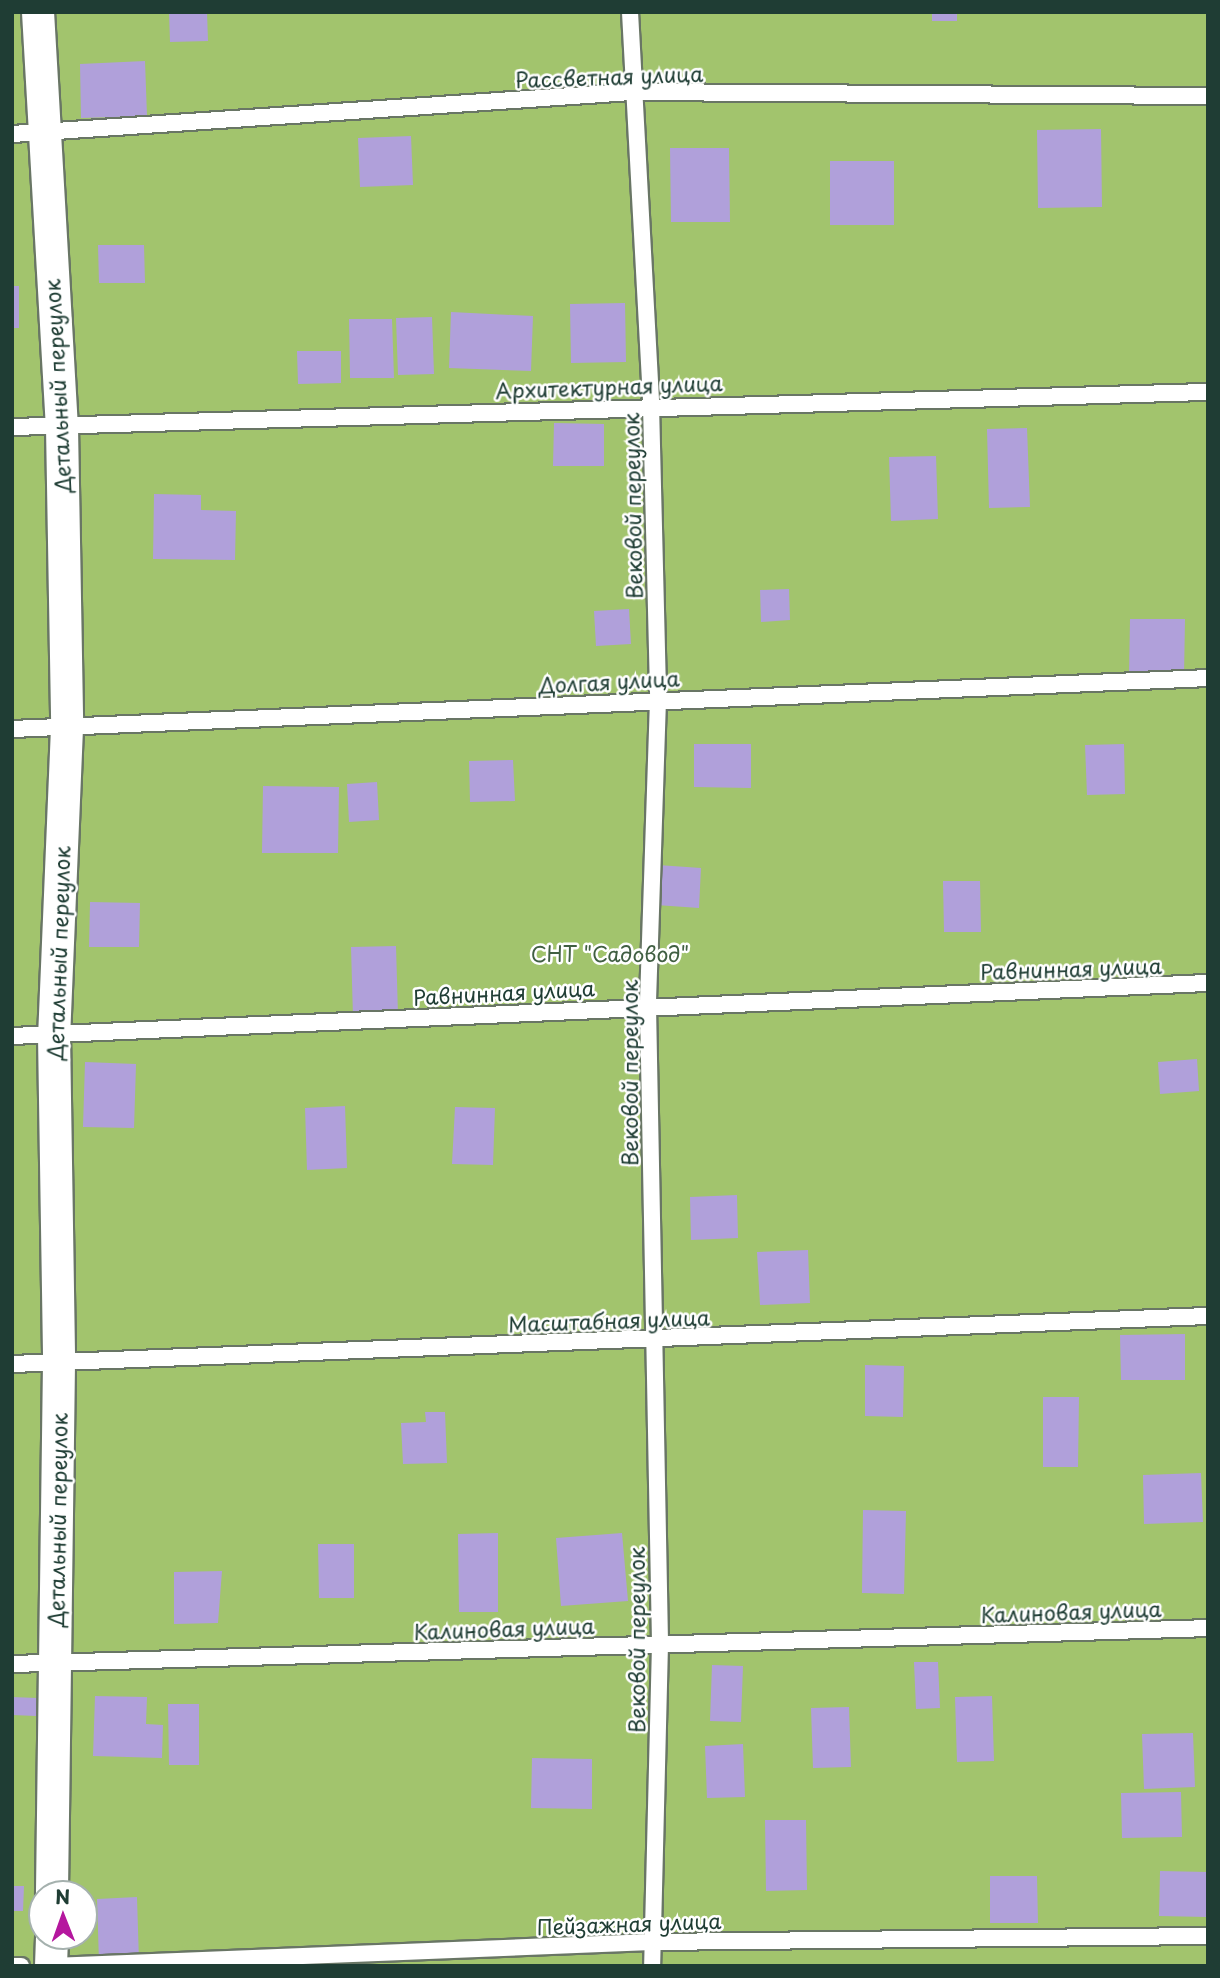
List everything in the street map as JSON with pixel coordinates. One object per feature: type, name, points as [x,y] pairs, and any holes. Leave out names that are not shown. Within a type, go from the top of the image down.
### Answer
[{"type":"street","name":"Детальный переулок","points":[[38,12],[26,134],[62,427],[67,728],[54,1035],[59,1363],[52,1880]]},
{"type":"lane","name":"Вековой переулок","points":[[630,12],[631,92],[651,405],[658,700],[648,1006],[652,1340],[660,1644],[652,1966]]},
{"type":"lane","name":"Рассветная улица","points":[[26,134],[631,92],[1208,96]]},
{"type":"lane","name":"Архитектурная улица","points":[[12,427],[651,405],[1208,392]]},
{"type":"lane","name":"Долгая улица","points":[[12,729],[1208,678]]},
{"type":"lane","name":"Равнинная улица","points":[[12,1036],[648,1006],[1208,984]]},
{"type":"lane","name":"Масштабная улица","points":[[12,1364],[1208,1316]]},
{"type":"lane","name":"Калиновая улица","points":[[12,1664],[1208,1628]]},
{"type":"lane","name":"Пейзажная улица","points":[[52,1966],[652,1942],[1208,1936]]},
{"type":"lane","points":[[12,1966],[21,1966]]},
{"type":"green space","name":"СНТ \"Садовод\"","points":[[12,12],[1208,12],[1208,1966],[12,1966]]},
{"type":"building","points":[[169,12],[207,12],[208,41],[170,42]]},
{"type":"building","points":[[932,12],[957,12],[957,21],[932,21]]},
{"type":"building","points":[[145,61],[147,116],[81,118],[80,64]]},
{"type":"building","points":[[1101,129],[1102,207],[1038,208],[1037,130]]},
{"type":"building","points":[[411,136],[413,185],[360,187],[358,138]]},
{"type":"building","points":[[670,148],[729,148],[730,222],[671,222]]},
{"type":"building","points":[[830,161],[894,161],[894,225],[830,225]]},
{"type":"building","points":[[98,245],[144,245],[145,283],[99,283]]},
{"type":"building","points":[[12,286],[19,286],[19,328],[12,328]]},
{"type":"building","points":[[625,303],[626,362],[571,363],[570,304]]},
{"type":"building","points":[[451,312],[533,316],[531,371],[449,368]]},
{"type":"building","points":[[432,317],[434,374],[398,375],[396,318]]},
{"type":"building","points":[[349,319],[392,319],[394,378],[350,378]]},
{"type":"building","points":[[297,351],[341,351],[341,383],[298,384]]},
{"type":"building","points":[[554,423],[604,424],[604,466],[553,466]]},
{"type":"building","points":[[1027,428],[1030,507],[989,508],[987,429]]},
{"type":"building","points":[[936,456],[938,519],[891,521],[889,457]]},
{"type":"building","points":[[154,494],[201,495],[201,510],[236,511],[235,560],[153,559]]},
{"type":"building","points":[[789,589],[790,620],[761,622],[760,590]]},
{"type":"building","points":[[629,609],[631,644],[596,646],[594,611]]},
{"type":"building","points":[[1130,619],[1185,619],[1184,676],[1129,675]]},
{"type":"building","points":[[694,744],[751,744],[751,788],[694,787]]},
{"type":"building","points":[[1124,744],[1125,794],[1087,795],[1085,745]]},
{"type":"building","points":[[513,760],[515,801],[470,802],[469,761]]},
{"type":"building","points":[[377,782],[379,820],[349,822],[347,784]]},
{"type":"building","points":[[263,786],[339,787],[338,853],[262,853]]},
{"type":"building","points":[[658,865],[701,868],[699,908],[656,905]]},
{"type":"building","points":[[943,881],[980,881],[981,932],[944,932]]},
{"type":"building","points":[[90,902],[140,903],[139,947],[89,947]]},
{"type":"building","points":[[396,946],[398,1015],[353,1017],[351,947]]},
{"type":"building","points":[[1197,1059],[1199,1091],[1160,1094],[1158,1062]]},
{"type":"building","points":[[85,1062],[136,1064],[134,1128],[83,1127]]},
{"type":"building","points":[[345,1106],[347,1168],[307,1170],[305,1108]]},
{"type":"building","points":[[455,1107],[495,1108],[493,1165],[452,1164]]},
{"type":"building","points":[[737,1195],[738,1238],[691,1240],[690,1197]]},
{"type":"building","points":[[808,1250],[810,1303],[760,1305],[757,1252]]},
{"type":"building","points":[[1185,1334],[1185,1380],[1121,1380],[1120,1335]]},
{"type":"building","points":[[865,1365],[904,1366],[903,1417],[865,1416]]},
{"type":"building","points":[[1043,1397],[1079,1397],[1078,1467],[1043,1467]]},
{"type":"building","points":[[425,1412],[445,1412],[447,1463],[403,1464],[401,1423],[426,1422]]},
{"type":"building","points":[[1201,1473],[1203,1522],[1144,1524],[1143,1475]]},
{"type":"building","points":[[863,1510],[906,1511],[904,1594],[862,1593]]},
{"type":"building","points":[[498,1533],[498,1612],[459,1612],[458,1534]]},
{"type":"building","points":[[622,1533],[628,1601],[561,1606],[556,1538]]},
{"type":"building","points":[[318,1544],[354,1544],[354,1598],[319,1598]]},
{"type":"building","points":[[222,1571],[218,1623],[174,1624],[174,1572]]},
{"type":"building","points":[[914,1662],[938,1662],[940,1708],[916,1709]]},
{"type":"building","points":[[712,1665],[743,1666],[741,1722],[710,1721]]},
{"type":"building","points":[[95,1696],[147,1697],[146,1724],[163,1725],[162,1758],[93,1756]]},
{"type":"building","points":[[992,1696],[994,1761],[957,1762],[955,1697]]},
{"type":"building","points":[[12,1697],[37,1698],[36,1716],[12,1715]]},
{"type":"building","points":[[168,1704],[199,1704],[199,1765],[169,1765]]},
{"type":"building","points":[[849,1707],[851,1767],[813,1768],[811,1708]]},
{"type":"building","points":[[1193,1733],[1195,1787],[1144,1789],[1142,1734]]},
{"type":"building","points":[[743,1744],[745,1797],[707,1798],[705,1746]]},
{"type":"building","points":[[532,1758],[592,1759],[592,1809],[531,1808]]},
{"type":"building","points":[[1181,1792],[1182,1837],[1122,1838],[1121,1793]]},
{"type":"building","points":[[765,1820],[806,1820],[807,1890],[766,1891]]},
{"type":"building","points":[[1160,1871],[1208,1872],[1207,1917],[1159,1916]]},
{"type":"building","points":[[990,1876],[1037,1876],[1038,1923],[990,1923]]},
{"type":"building","points":[[12,1886],[24,1886],[23,1911],[12,1911]]},
{"type":"building","points":[[137,1897],[139,1962],[99,1963],[98,1899]]}]
